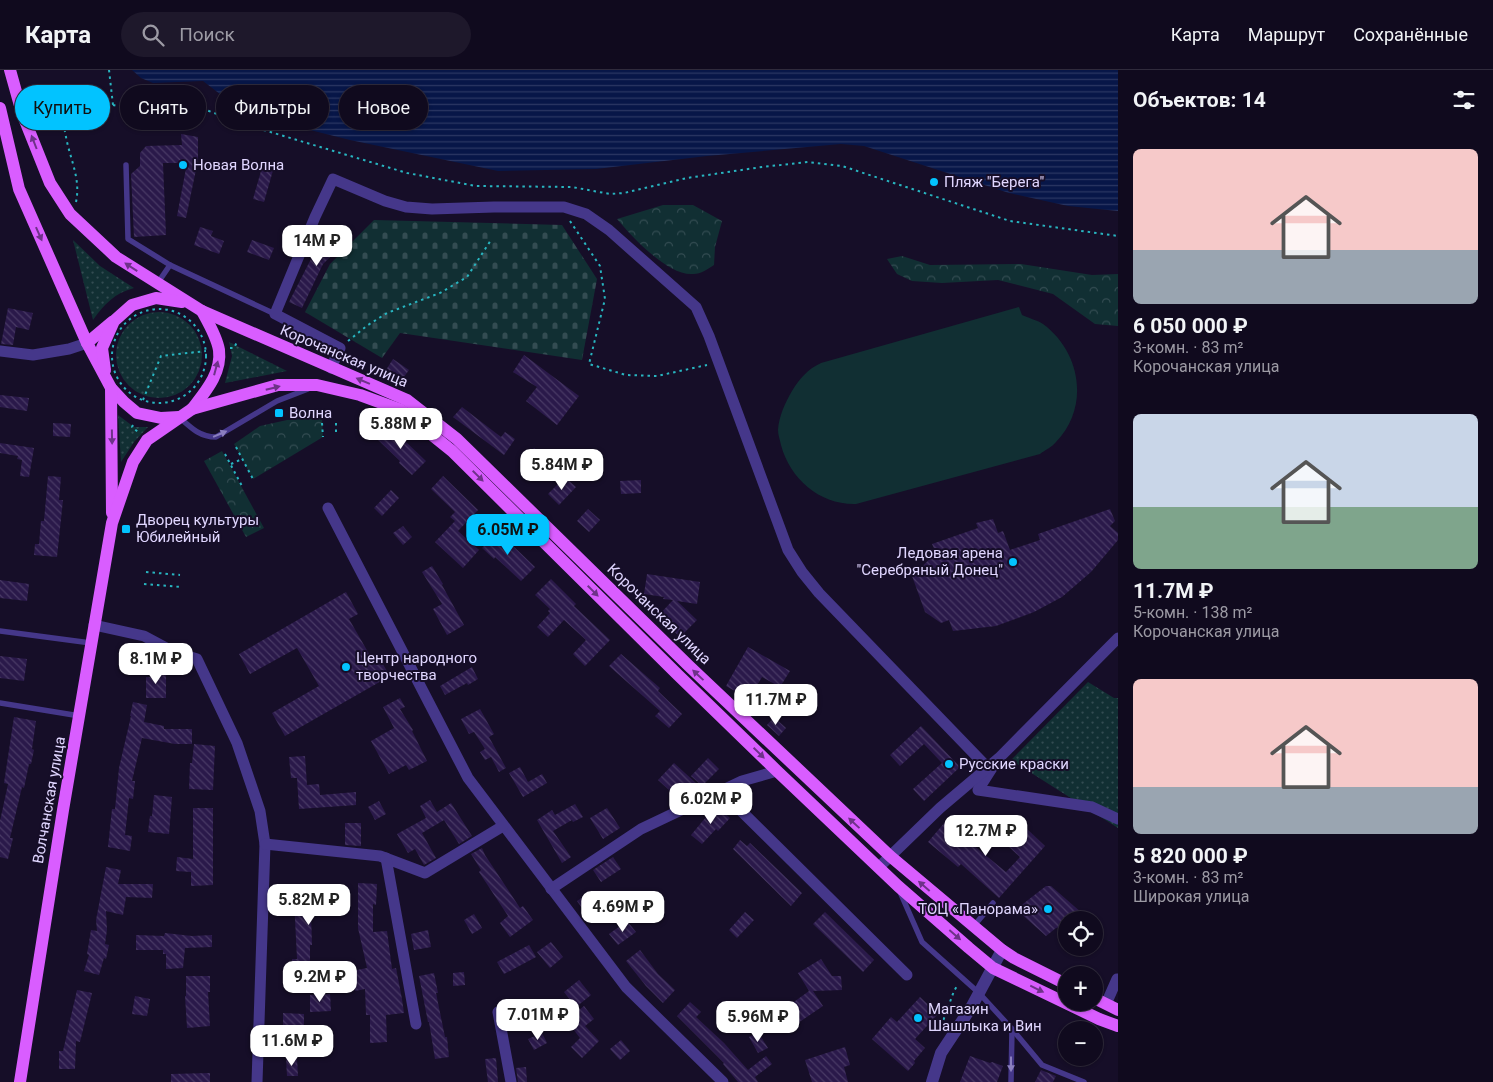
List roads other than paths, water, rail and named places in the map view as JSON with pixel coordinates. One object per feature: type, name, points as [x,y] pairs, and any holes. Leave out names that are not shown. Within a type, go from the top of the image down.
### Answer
[{"type":"main road","name":"Корочанская улица","points":[[10,70],[22,113],[50,182],[70,214],[116,257],[202,310],[244,330],[408,400],[457,439],[689,666],[890,856],[1002,950],[1058,980]]},
{"type":"main road","points":[[1,113],[19,189],[87,343],[109,384],[124,402],[137,413],[160,418],[179,417]]},
{"type":"main road","points":[[87,343],[132,305],[156,298],[187,302]]},
{"type":"main road","points":[[112,523],[133,462],[147,440],[192,409],[210,386],[218,366],[213,350],[211,329],[202,310]]},
{"type":"main road","points":[[112,523],[109,384],[102,348],[114,321]]},
{"type":"main road","name":"Корочанская улица","points":[[192,409],[278,386],[317,385],[360,395],[401,410],[452,451],[678,675],[898,886],[993,968],[1099,1019],[1118,1026]]},
{"type":"main road","name":"Волчанская улица","points":[[20,1082],[63,810],[112,523]]},
{"type":"main road","points":[[1103,1002],[1118,1010]]},
{"type":"street","points":[[331,368],[340,348],[275,314],[315,216],[333,179],[385,201],[406,207],[432,209],[564,207],[586,214],[609,230],[696,307],[709,336],[788,550],[802,572],[844,619],[987,767]]},
{"type":"street","points":[[0,351],[33,356],[69,349],[87,343]]},
{"type":"street","points":[[328,508],[468,778],[626,987],[723,1082]]},
{"type":"street","points":[[94,626],[144,636],[172,651],[197,659],[237,743],[260,811],[265,844],[257,1082]]},
{"type":"street","points":[[879,867],[935,813],[999,758],[1118,638]]},
{"type":"street","points":[[999,758],[978,790],[1092,807],[1118,819]]},
{"type":"street","points":[[551,889],[641,829],[742,781],[777,771]]},
{"type":"street","points":[[721,791],[907,975]]},
{"type":"street","points":[[265,844],[380,856],[425,873],[504,826]]},
{"type":"street","points":[[386,858],[416,1024]]},
{"type":"street","points":[[932,1082],[941,1053],[979,993],[1002,950]]},
{"type":"street","points":[[1106,1004],[1117,979]]},
{"type":"street","points":[[498,1012],[511,1082]]},
{"type":"lane","points":[[126,165],[128,239],[170,265],[275,314]]},
{"type":"lane","points":[[157,284],[170,265]]},
{"type":"lane","points":[[179,417],[195,432],[207,437],[216,437],[276,401],[317,385]]},
{"type":"lane","points":[[0,631],[91,643]]},
{"type":"lane","points":[[0,703],[80,716]]},
{"type":"lane","points":[[898,886],[922,942],[979,993],[1042,1065],[1084,1082]]},
{"type":"lane","points":[[973,927],[993,903]]},
{"type":"lane","points":[[1011,1082],[1012,1029]]},
{"type":"place","name":"Новая Волна","points":[[183,165]]},
{"type":"place","name":"Пляж \"Берега\"","points":[[934,182]]},
{"type":"place","name":"Волна","points":[[279,413]]},
{"type":"place","name":"Дворец культуры Юбилейный","points":[[126,529]]},
{"type":"place","name":"Ледовая арена \"Серебряный Донец\"","points":[[1013,562]]},
{"type":"place","name":"Центр народного творчества","points":[[346,667]]},
{"type":"place","name":"Русские краски","points":[[949,764]]},
{"type":"place","name":"ТОЦ «Панорама»","points":[[1048,909]]},
{"type":"place","name":"Магазин Шашлыка и Вин","points":[[918,1018]]}]
